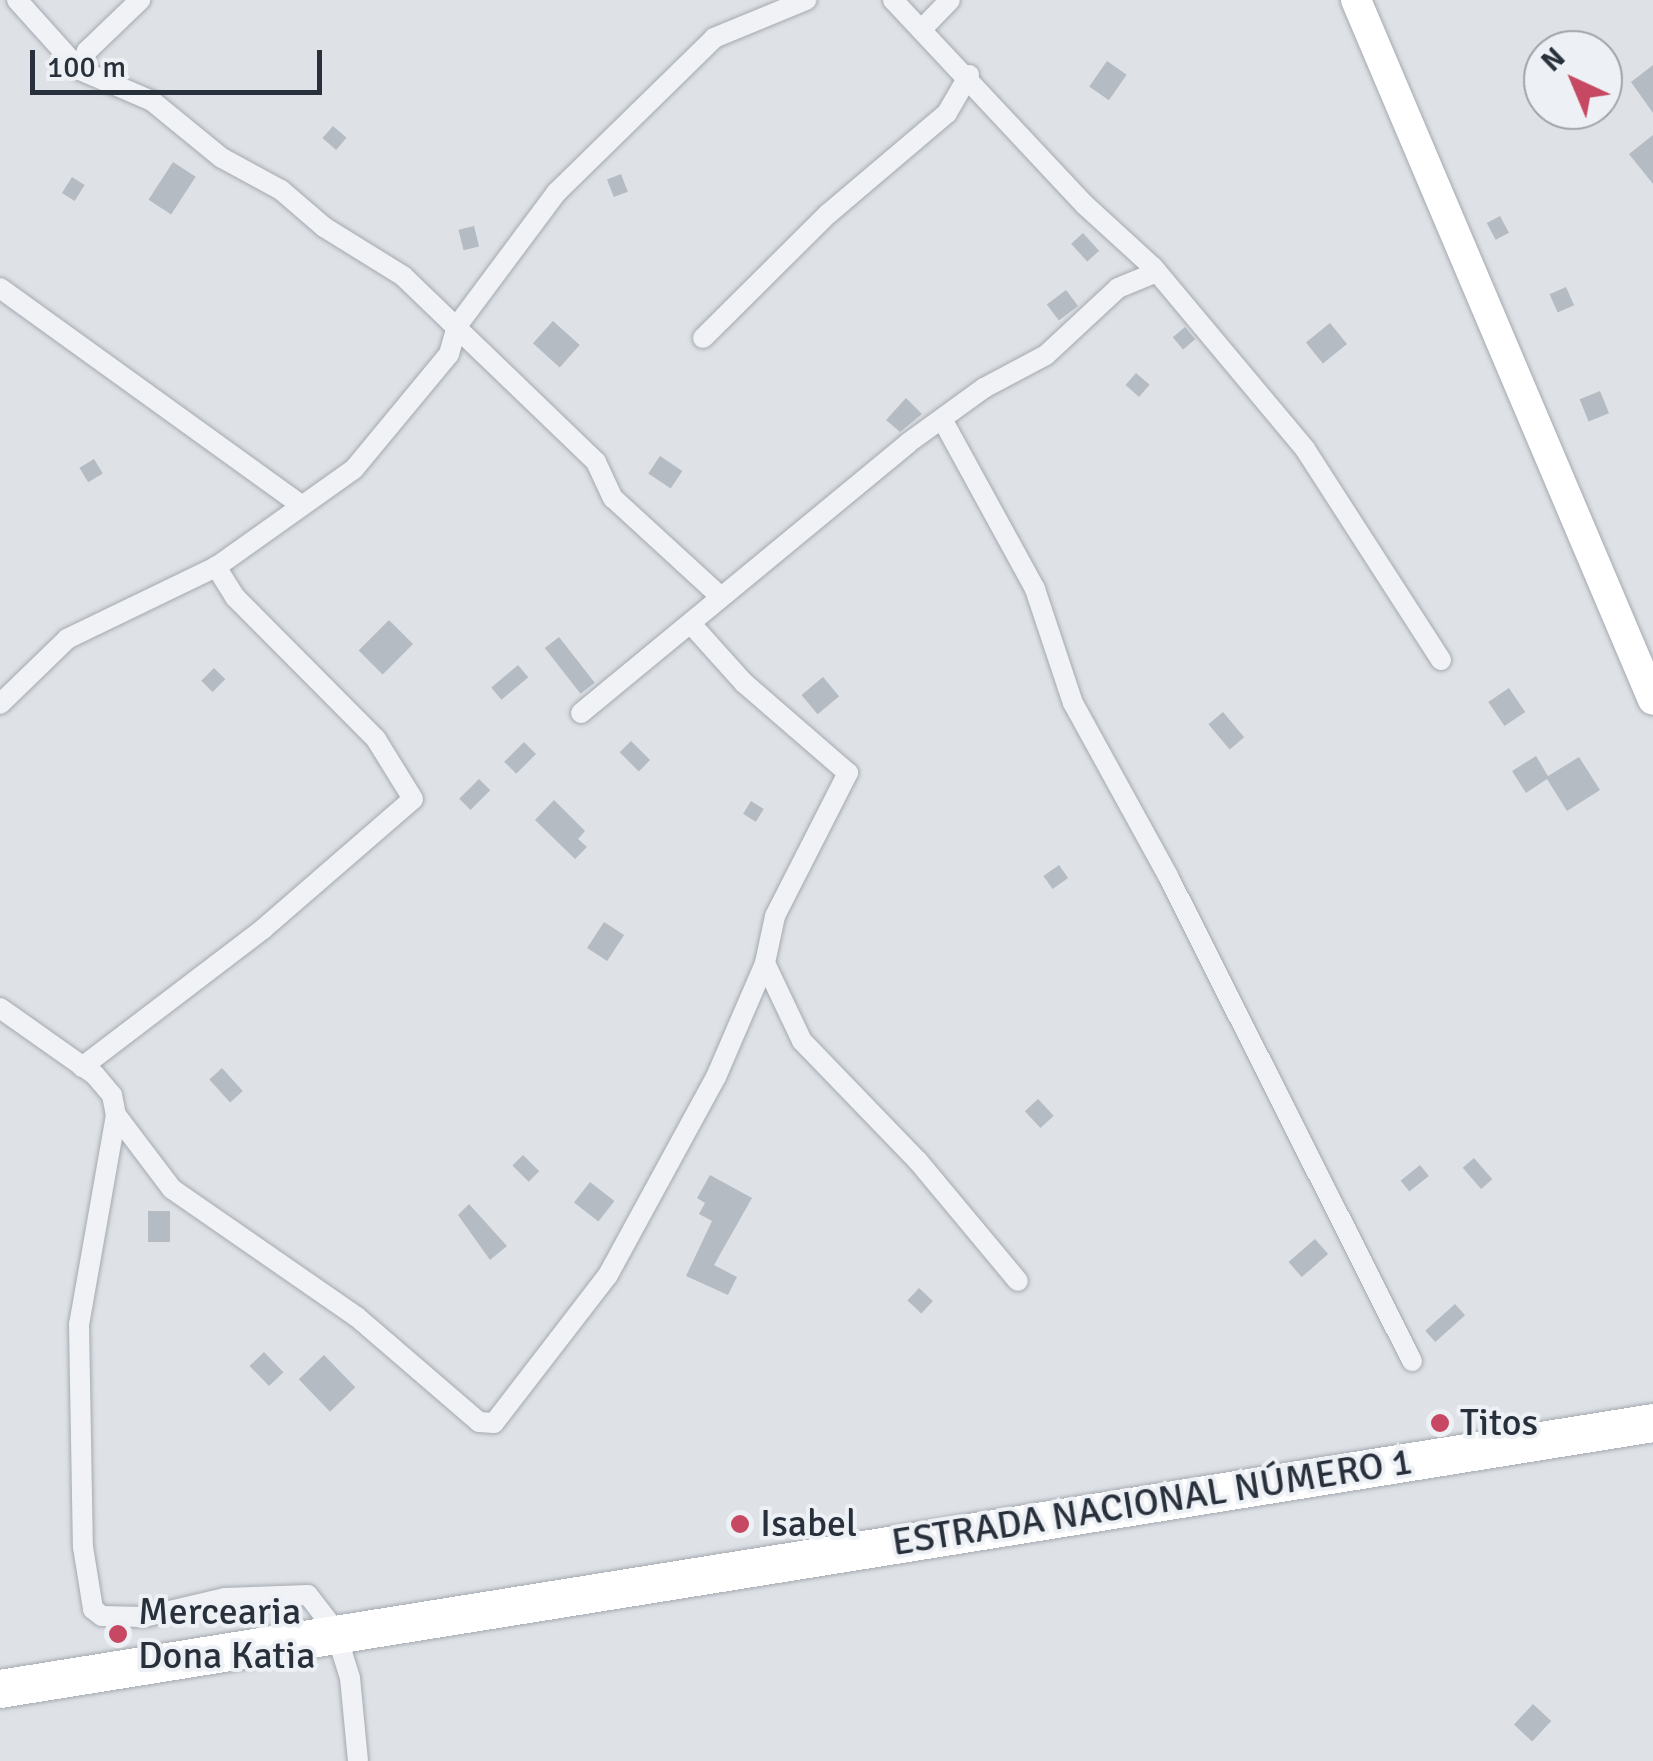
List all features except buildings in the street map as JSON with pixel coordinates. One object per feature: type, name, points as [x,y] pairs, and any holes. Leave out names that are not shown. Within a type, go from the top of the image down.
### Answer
[{"type":"highway","name":"ESTRADA NACIONAL NÚMERO 1","points":[[0,1689],[336,1630],[1653,1422]]},
{"type":"street","points":[[17,0],[80,70],[168,112],[222,158],[281,190],[324,227],[403,276],[596,462],[612,498],[719,595]]},
{"type":"street","points":[[80,70],[88,52],[140,0]]},
{"type":"street","points":[[0,704],[66,639],[216,567],[354,469],[449,354],[457,326],[557,192],[714,38],[806,0]]},
{"type":"street","points":[[893,0],[1119,238],[1157,272],[1305,449],[1441,660]]},
{"type":"street","points":[[922,30],[950,0]]},
{"type":"street","points":[[1356,0],[1653,700]]},
{"type":"street","points":[[703,338],[828,214],[947,113],[968,75]]},
{"type":"street","points":[[1118,288],[1124,258],[1119,238]]},
{"type":"street","points":[[581,713],[691,624],[719,595],[942,419],[1046,355],[1118,288],[1157,272]]},
{"type":"street","points":[[0,288],[302,506]]},
{"type":"street","points":[[942,419],[1035,589],[1094,747],[1168,876],[1412,1361]]},
{"type":"street","points":[[82,1067],[263,929],[412,800],[376,739],[235,597],[216,567]]},
{"type":"street","points":[[0,1008],[105,1084],[116,1115],[172,1188],[357,1316],[479,1422],[494,1423],[608,1275],[716,1076],[765,963],[775,916],[848,773],[744,683],[691,624]]},
{"type":"street","points":[[765,963],[802,1041],[918,1161],[1018,1282]]},
{"type":"street","points":[[116,1115],[80,1324],[83,1547],[93,1610],[102,1616],[144,1618],[225,1598],[294,1592],[308,1595],[336,1630],[352,1691],[358,1761]]},
{"type":"place","name":"Titos","points":[[1440,1423]]},
{"type":"place","name":"Isabel","points":[[740,1524]]},
{"type":"place","name":"Mercearia Dona Katia","points":[[118,1634]]}]
